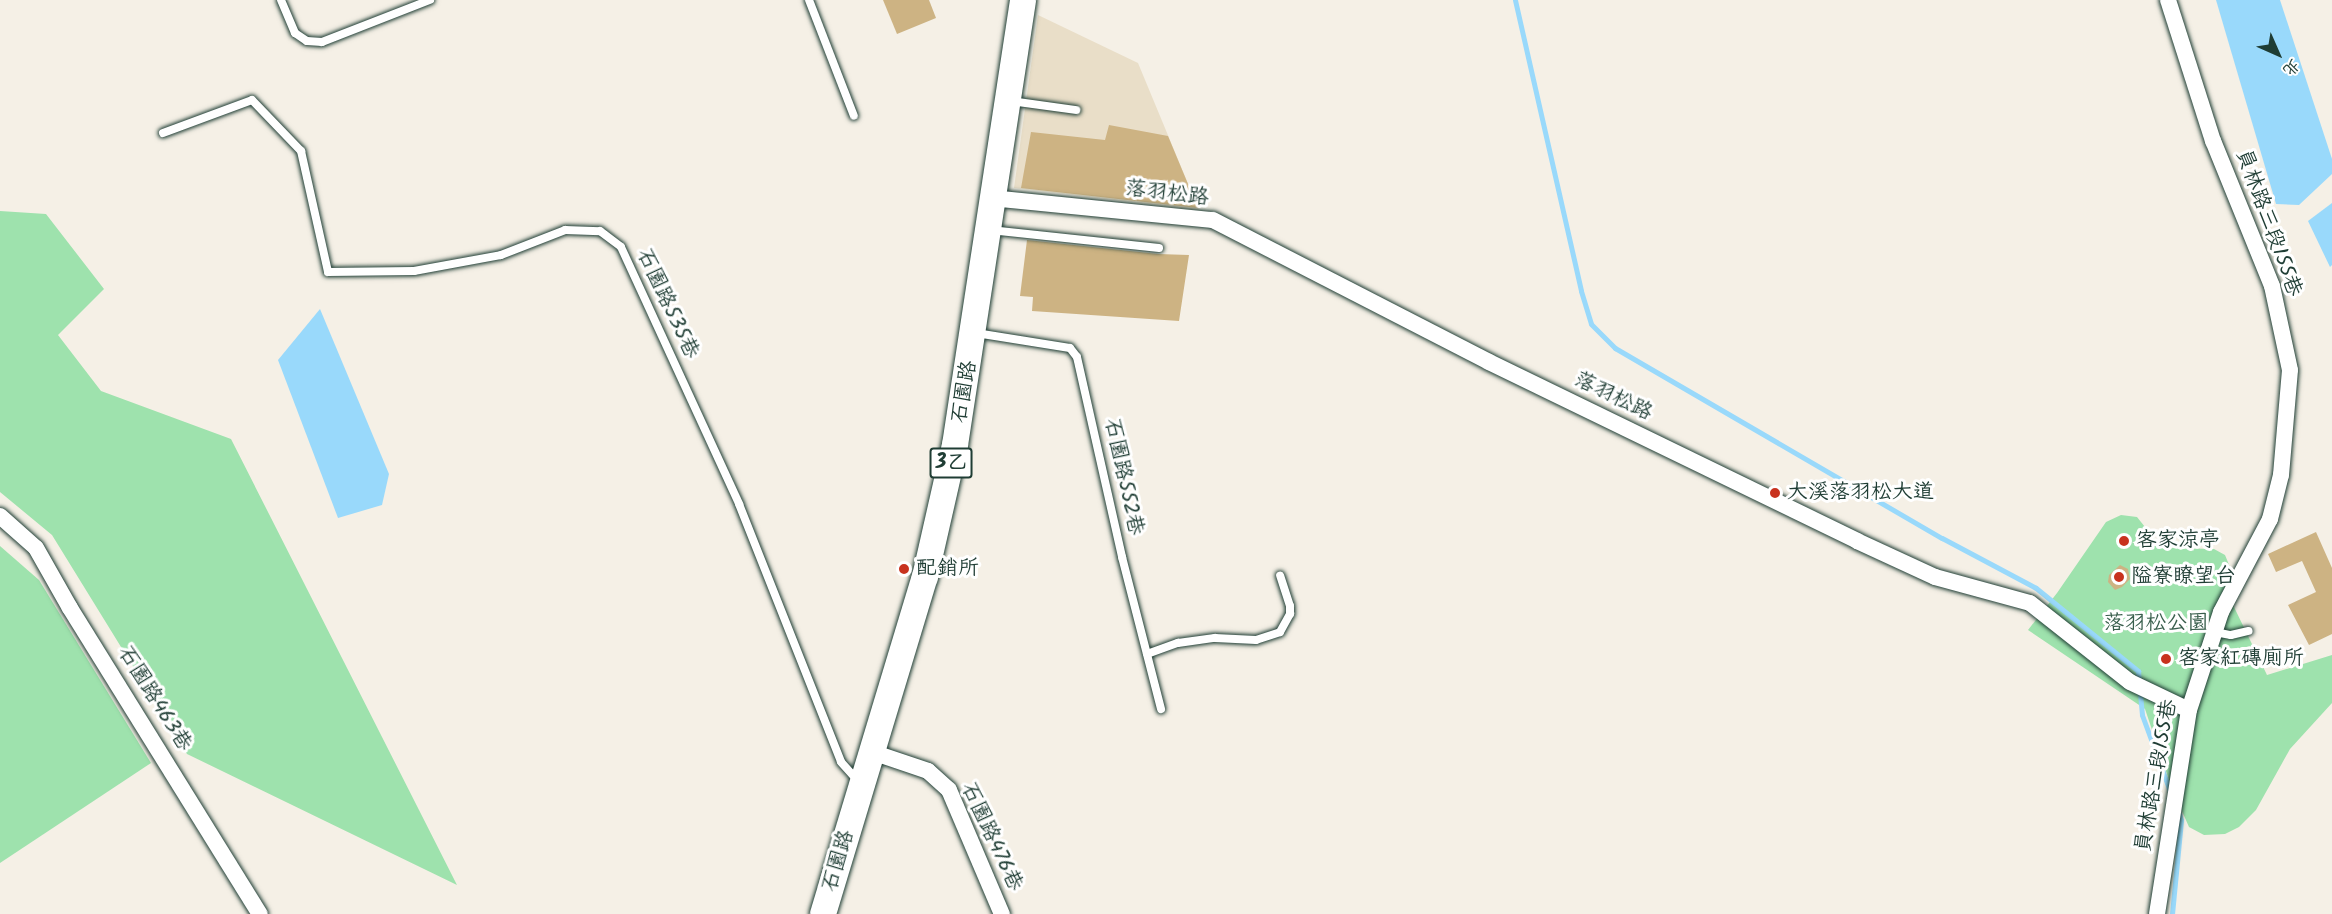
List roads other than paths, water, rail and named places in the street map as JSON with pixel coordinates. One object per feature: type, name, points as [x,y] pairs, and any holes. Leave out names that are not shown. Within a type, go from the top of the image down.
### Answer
[{"type":"main road","name":"石園路","points":[[824,914],[925,577],[956,445],[975,333],[986,230],[1023,0]]},
{"type":"street","name":"員林路三段155巷","points":[[2157,914],[2189,711],[2221,612],[2270,519],[2281,475],[2290,370],[2271,286],[2213,141],[2168,0]]},
{"type":"street","name":"落羽松路","points":[[991,198],[1213,220],[1500,367],[1857,541],[1935,577],[2030,603],[2130,682],[2189,711]]},
{"type":"street","name":"石園路463巷","points":[[0,516],[36,548],[70,608],[261,914]]},
{"type":"street","name":"石園路476巷","points":[[872,752],[928,771],[949,790],[1002,914]]},
{"type":"lane","points":[[281,0],[295,33],[307,41],[322,42],[430,0]]},
{"type":"lane","points":[[809,0],[854,116]]},
{"type":"lane","name":"石園路535巷","points":[[163,133],[252,100],[300,151],[328,272],[414,271],[501,255],[564,230],[600,231],[621,247],[739,504],[841,762],[862,786]]},
{"type":"lane","points":[[1007,101],[1076,110]]},
{"type":"lane","points":[[986,230],[1009,230],[1159,248]]},
{"type":"lane","name":"石園路552巷","points":[[975,333],[1070,348],[1077,357],[1122,557],[1161,708]]},
{"type":"lane","points":[[1147,654],[1178,643],[1215,638],[1256,640],[1280,632],[1290,614],[1290,606],[1280,576]]},
{"type":"lane","points":[[2215,632],[2231,635],[2249,631]]},
{"type":"water","points":[[2216,0],[2280,0],[2332,159],[2332,174],[2299,205],[2276,204]]},
{"type":"water","points":[[2332,203],[2332,265],[2330,267],[2308,221]]},
{"type":"water","points":[[320,309],[389,474],[382,505],[338,518],[278,360]]},
{"type":"waterway","points":[[1515,0],[1581,291],[1591,324],[1615,348],[1942,538],[2036,588],[2138,671],[2142,715],[2170,791]]},
{"type":"waterway","points":[[2172,914],[2181,820],[2179,814]]},
{"type":"place","name":"大溪落羽松大道","points":[[1775,493]]},
{"type":"place","name":"客家涼亭","points":[[2124,541]]},
{"type":"place","name":"配銷所","points":[[904,569]]},
{"type":"place","name":"隘寮瞭望台","points":[[2119,577]]},
{"type":"place","name":"客家紅磚廁所","points":[[2166,659]]},
{"type":"park label","name":"落羽松公園","points":[[2156,624]]}]
